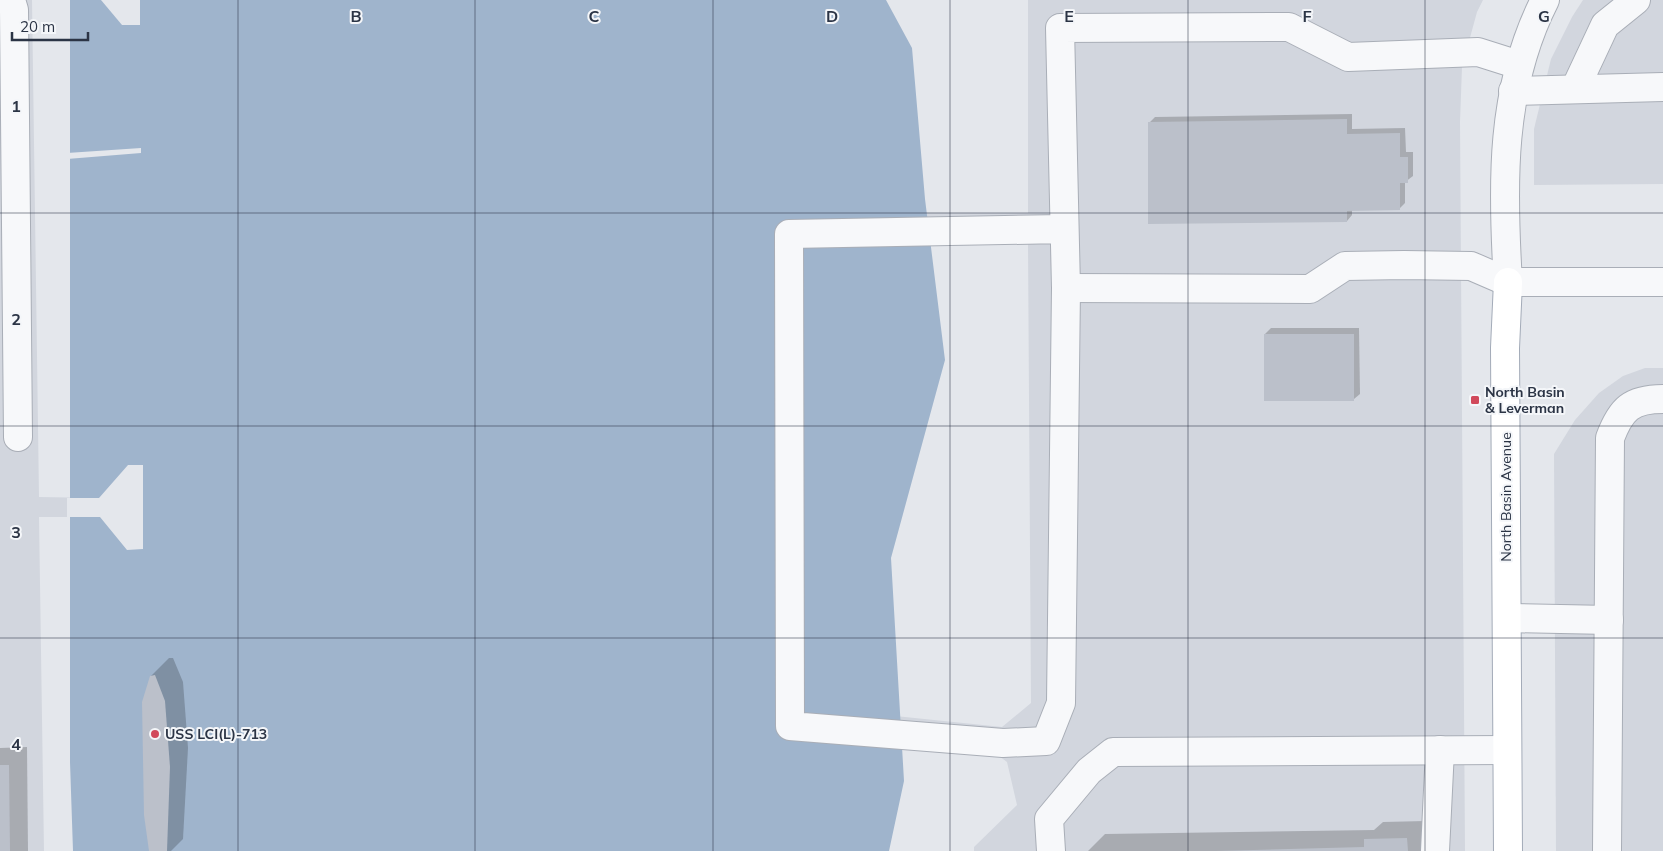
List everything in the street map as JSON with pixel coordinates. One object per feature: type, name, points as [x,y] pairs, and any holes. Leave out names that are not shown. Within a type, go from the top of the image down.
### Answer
[{"type":"main road","name":"North Basin Avenue","points":[[1508,282],[1505,348],[1508,851]]},
{"type":"street","points":[[11,0],[14,10],[18,437]]},
{"type":"street","name":"North Basin Avenue","points":[[1508,282],[1505,226],[1506,173],[1516,78],[1528,37],[1545,0]]},
{"type":"street","points":[[1575,89],[1605,25],[1636,0]]},
{"type":"street","points":[[1064,229],[789,234],[790,726],[1003,743],[1046,741],[1060,703],[1066,288],[1060,28],[1288,27],[1348,57],[1478,52],[1516,78],[1575,89],[1663,87]]},
{"type":"street","points":[[1066,288],[1310,289],[1345,266],[1471,266],[1508,282],[1663,282]]},
{"type":"street","points":[[1607,851],[1610,438],[1617,420],[1627,408],[1646,399],[1663,399]]},
{"type":"street","points":[[1506,618],[1609,620]]},
{"type":"street","points":[[1435,851],[1440,750]]},
{"type":"street","points":[[1051,851],[1049,818],[1089,771],[1112,752],[1507,750]]},
{"type":"shaded area","points":[[0,0],[32,0],[39,497],[99,498],[100,517],[39,517],[44,851],[0,851]]},
{"type":"shaded area","points":[[1028,0],[1483,0],[1477,12],[1462,67],[1460,122],[1465,851],[974,851],[974,847],[1017,805],[1007,762],[999,756],[765,734],[766,212],[1028,213]],"holes":[[[832,243],[1028,244],[1031,703],[1002,727],[837,710]]]},
{"type":"shaded area","points":[[1583,0],[1663,0],[1663,184],[1534,185],[1534,129],[1551,59],[1572,17]]},
{"type":"shaded area","points":[[1645,368],[1663,368],[1663,851],[1556,851],[1554,454],[1575,420],[1599,393],[1623,376]]},
{"type":"water","points":[[70,0],[886,0],[912,48],[925,199],[945,360],[891,558],[904,781],[889,851],[73,851],[70,762]]},
{"type":"pier","points":[[101,0],[140,0],[140,25],[122,25]]},
{"type":"pier","points":[[141,148],[141,153],[67,159],[67,153]]},
{"type":"pier","points":[[128,465],[143,465],[143,549],[127,550],[100,517],[67,517],[67,498],[99,498]]},
{"type":"building","points":[[1347,119],[1347,134],[1400,133],[1400,157],[1408,157],[1408,183],[1400,183],[1400,210],[1347,211],[1347,222],[1148,224],[1148,122]]},
{"type":"building","points":[[1264,334],[1354,334],[1354,401],[1264,401]]},
{"type":"building","name":"USS LCI(L)-713","points":[[155,675],[165,701],[170,767],[167,851],[149,851],[144,815],[142,702],[150,676]]},
{"type":"building","points":[[0,765],[9,765],[10,851],[0,851]]},
{"type":"building","points":[[1407,838],[1408,851],[1216,851],[1364,847],[1364,839]]},
{"type":"place","name":"North Basin & Leverman","points":[[1475,400]]},
{"type":"place","name":"USS LCI(L)-713","points":[[155,734]]}]
